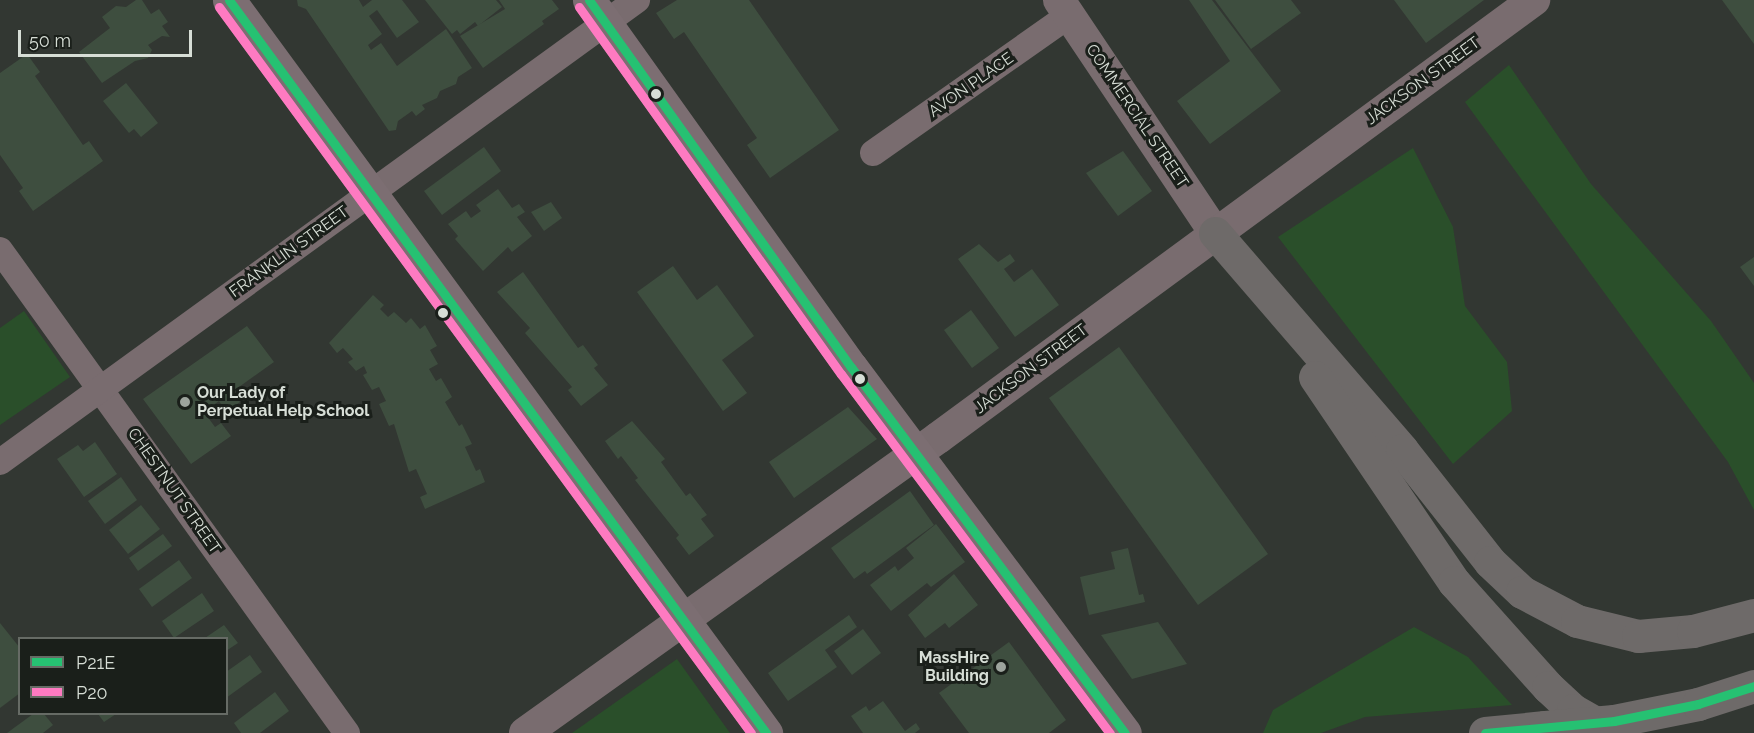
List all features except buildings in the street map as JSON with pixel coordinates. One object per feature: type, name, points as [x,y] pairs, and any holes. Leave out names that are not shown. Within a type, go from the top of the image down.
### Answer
[{"type":"highway","points":[[1215,233],[1506,578],[1540,603],[1577,621],[1619,633],[1659,634],[1693,631],[1754,615]]},
{"type":"highway","points":[[1215,233],[1454,582],[1548,687],[1573,710],[1613,733]]},
{"type":"highway","points":[[1485,733],[1614,721],[1698,704],[1754,686]]},
{"type":"main road","points":[[229,0],[766,733]]},
{"type":"main road","points":[[597,11],[916,453],[1125,733]]},
{"type":"street","name":"FRANKLIN STREET","points":[[0,462],[370,193],[597,11],[637,0]]},
{"type":"street","name":"JACKSON STREET","points":[[525,733],[916,453],[1534,0]]},
{"type":"street","name":"COMMERCIAL STREET","points":[[1064,8],[1215,233]]},
{"type":"street","name":"AVON PLACE","points":[[873,153],[1064,8]]},
{"type":"street","name":"CHESTNUT STREET","points":[[0,250],[346,733]]},
{"type":"green space","points":[[1509,65],[1591,184],[1711,321],[1754,383],[1754,510],[1728,462],[1465,102]]},
{"type":"green space","points":[[1413,148],[1453,227],[1465,306],[1507,362],[1512,411],[1453,464],[1278,237]]},
{"type":"green space","points":[[24,311],[70,377],[0,425],[0,328]]},
{"type":"green space","points":[[1414,627],[1468,657],[1512,705],[1365,717],[1321,733],[1263,733],[1273,710]]},
{"type":"green space","points":[[677,659],[730,733],[572,733]]},
{"type":"transit line","name":"P21E","points":[[229,0],[766,733]]},
{"type":"transit line","name":"P21E","points":[[589,0],[851,367],[1125,733]]},
{"type":"transit line","name":"P20","points":[[219,7],[751,733]]},
{"type":"transit line","name":"P20","points":[[579,7],[841,374],[1110,733]]},
{"type":"transit line","name":"P21E","points":[[1485,733],[1614,721],[1698,704],[1754,686]]},
{"type":"place","name":"Our Lady of Perpetual Help School","points":[[185,402]]},
{"type":"place","name":"MassHire Building","points":[[1001,667]]}]
